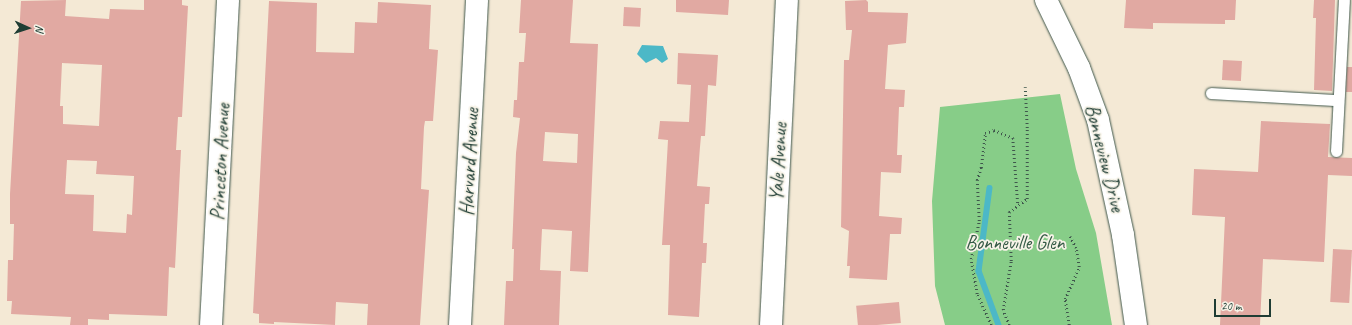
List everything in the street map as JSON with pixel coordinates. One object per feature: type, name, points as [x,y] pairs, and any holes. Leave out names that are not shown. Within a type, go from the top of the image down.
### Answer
[{"type":"street","name":"Princeton Avenue","points":[[211,325],[228,0]]},
{"type":"street","name":"Harvard Avenue","points":[[460,325],[477,0]]},
{"type":"street","name":"Yale Avenue","points":[[772,325],[786,0]]},
{"type":"street","name":"Bonneview Drive","points":[[1046,0],[1078,68],[1098,120],[1120,215],[1136,325]]},
{"type":"lane","points":[[1336,151],[1344,0]]},
{"type":"lane","points":[[1211,93],[1338,100]]},
{"type":"path","points":[[1009,325],[1003,310],[1011,261],[1009,212],[1027,199],[1027,128],[1024,87]]},
{"type":"path","points":[[991,325],[977,294],[971,259],[979,221],[977,180],[981,168],[985,133],[994,130],[1013,138],[1018,205]]},
{"type":"path","points":[[1069,325],[1066,299],[1079,268],[1076,248],[1070,237]]},
{"type":"green space","name":"Bonneville Glen","points":[[1060,94],[1076,169],[1096,233],[1112,325],[945,325],[935,286],[932,201],[940,107]]},
{"type":"water","points":[[642,45],[663,46],[668,59],[662,63],[656,58],[646,63],[637,54]]},
{"type":"building","points":[[66,0],[65,16],[109,19],[110,9],[144,10],[144,0],[182,0],[182,5],[188,6],[182,117],[178,117],[176,150],[181,150],[175,268],[169,267],[167,316],[109,314],[109,320],[88,319],[88,325],[70,325],[71,317],[11,314],[12,301],[7,301],[8,260],[13,260],[14,224],[10,224],[10,194],[21,1]],"holes":[[[62,63],[102,65],[99,126],[63,124],[63,106],[60,106]],[[67,160],[97,161],[96,174],[134,176],[132,215],[127,214],[126,233],[93,231],[94,195],[65,194]]]},
{"type":"building","points":[[521,0],[573,0],[570,43],[598,44],[588,272],[570,271],[572,231],[542,229],[540,270],[561,271],[559,325],[504,325],[506,281],[513,281],[514,249],[512,249],[516,153],[520,118],[513,117],[514,100],[517,100],[519,62],[524,62],[526,33],[519,33]],"holes":[[[545,132],[578,134],[577,163],[543,161]]]},
{"type":"building","points":[[676,0],[729,0],[728,15],[676,12]]},
{"type":"building","points":[[866,0],[868,2],[868,12],[908,13],[906,43],[888,45],[885,89],[905,90],[904,107],[899,107],[897,155],[902,155],[901,173],[881,172],[879,216],[902,218],[901,234],[890,234],[887,280],[849,278],[850,266],[847,266],[849,231],[841,227],[844,60],[849,60],[852,30],[846,30],[845,1]]},
{"type":"building","points":[[1126,0],[1236,0],[1235,20],[1225,20],[1225,24],[1153,23],[1153,29],[1124,28]]},
{"type":"building","points":[[1314,0],[1335,0],[1332,91],[1314,90],[1316,18],[1313,18]]},
{"type":"building","points":[[269,1],[317,3],[316,52],[354,53],[355,22],[377,23],[378,2],[431,5],[429,49],[438,50],[433,121],[425,121],[424,127],[421,189],[429,190],[420,325],[367,325],[368,304],[336,302],[335,325],[274,322],[274,324],[259,323],[259,314],[253,313]]},
{"type":"building","points":[[624,7],[641,8],[640,27],[623,26]]},
{"type":"building","points":[[678,53],[718,55],[716,86],[708,85],[705,136],[701,136],[697,186],[710,187],[709,204],[705,204],[703,243],[707,243],[706,263],[702,263],[699,317],[668,315],[670,245],[662,245],[668,140],[658,139],[660,121],[689,122],[691,85],[677,84]]},
{"type":"building","points":[[1223,60],[1242,61],[1241,81],[1222,80]]},
{"type":"building","points":[[1347,67],[1352,67],[1352,92],[1346,92]]},
{"type":"building","points":[[1261,121],[1330,124],[1328,157],[1352,158],[1352,176],[1328,175],[1324,262],[1263,259],[1260,325],[1220,325],[1225,217],[1192,215],[1194,169],[1258,172]]},
{"type":"building","points":[[1333,249],[1352,250],[1349,303],[1330,302]]},
{"type":"building","points":[[899,302],[901,323],[858,325],[856,306]]},
{"type":"waterway","points":[[990,188],[979,271],[999,325]]}]
